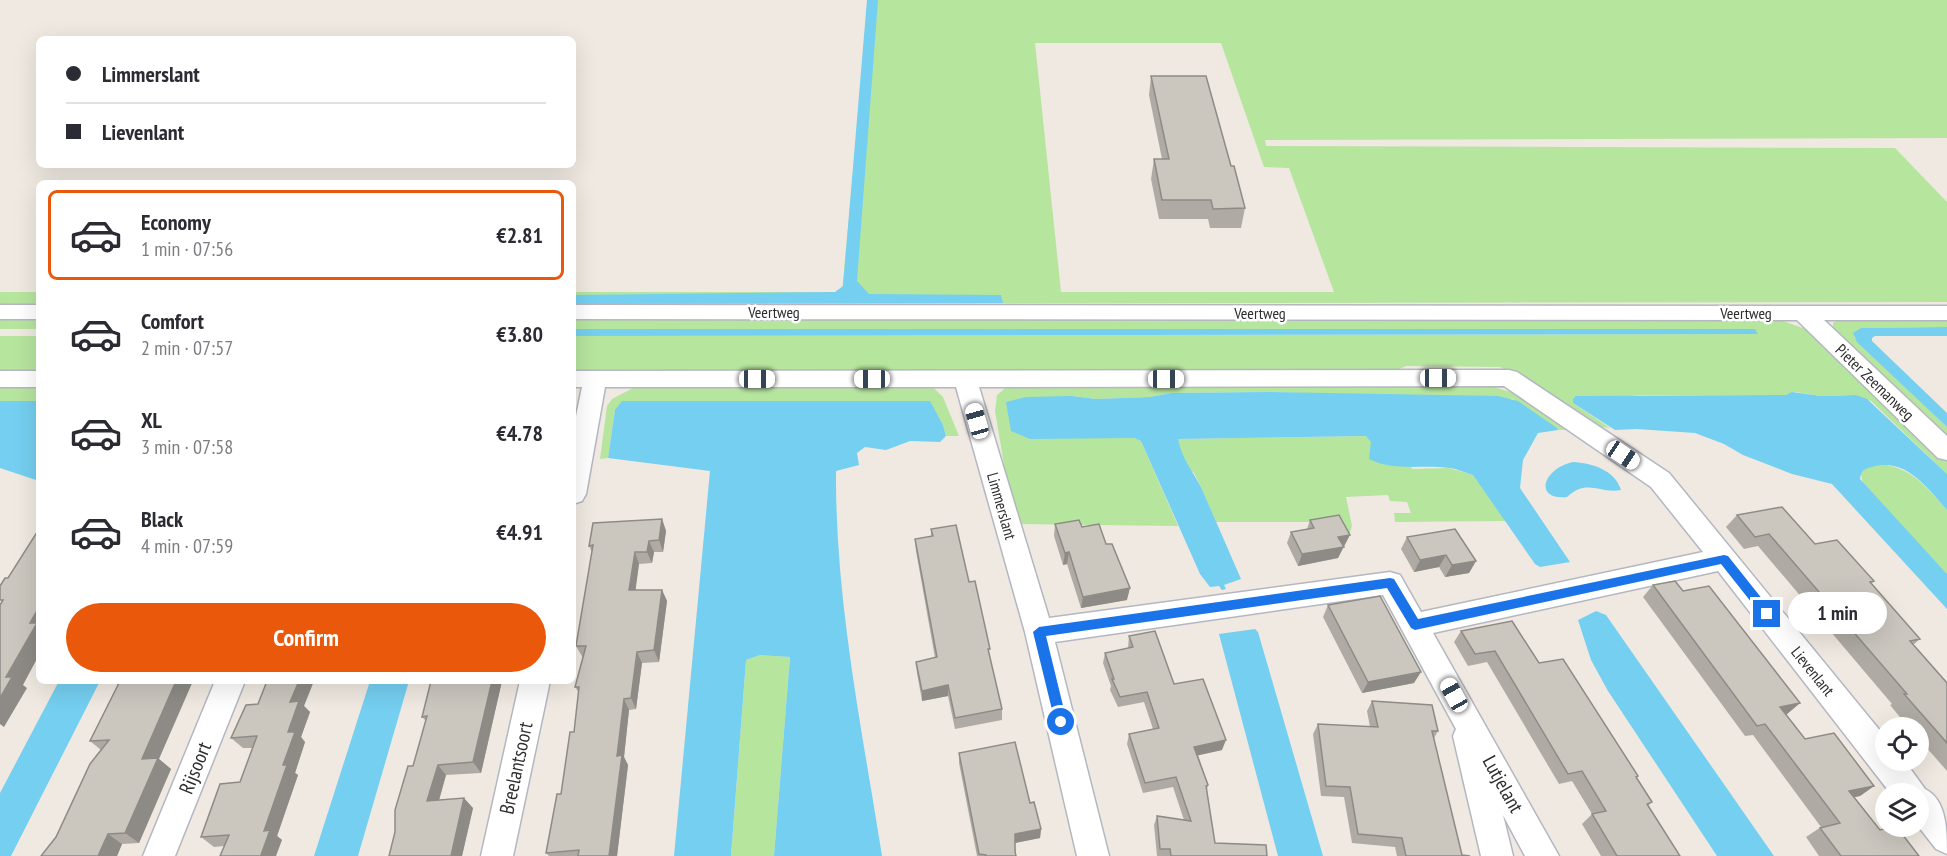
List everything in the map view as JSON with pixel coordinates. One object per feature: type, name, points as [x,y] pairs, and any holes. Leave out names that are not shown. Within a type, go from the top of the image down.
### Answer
[{"type":"street","points":[[0,312],[36,312]]},
{"type":"street","name":"Veertweg","points":[[576,312],[1947,313]]},
{"type":"street","name":"Pieter Zeemanweg","points":[[1803,313],[1947,451]]},
{"type":"street","name":"Lievenlant","points":[[584,379],[1509,378],[1660,480],[1902,783]]},
{"type":"street","points":[[0,379],[36,379]]},
{"type":"street","points":[[576,463],[584,379]]},
{"type":"street","name":"Limmerslant","points":[[965,379],[1039,632],[1093,856]]},
{"type":"street","points":[[1415,625],[1724,559]]},
{"type":"street","name":"Lutjelant","points":[[1039,632],[1232,607],[1390,583],[1543,856]]},
{"type":"street","name":"Rijsoort","points":[[159,856],[229,684]]},
{"type":"street","name":"Breelantsoort","points":[[497,856],[534,684]]},
{"type":"street","name":"Lutjelant","points":[[1463,713],[1497,856]]},
{"type":"street","points":[[1929,816],[1947,838]]},
{"type":"green space","points":[[869,0],[1947,0],[1947,138],[1265,140],[1266,146],[1895,148],[1947,202],[1947,302],[576,304],[576,292],[842,292]],"holes":[[[1035,43],[1221,43],[1264,167],[1289,168],[1334,292],[1061,292]]]},
{"type":"green space","points":[[0,292],[36,292],[36,305],[0,305]]},
{"type":"green space","points":[[1947,318],[1947,327],[1861,328],[1854,337],[1947,427],[1947,443],[1833,331],[1833,323],[1839,319]]},
{"type":"green space","points":[[0,319],[36,319],[36,329],[0,329]]},
{"type":"green space","points":[[1777,319],[1811,331],[1947,458],[1947,474],[1871,401],[1847,395],[1821,396],[1796,392],[1786,395],[1638,395],[1573,403],[1610,428],[1594,426],[1500,367],[1406,366],[1393,372],[576,372],[576,336],[1758,334],[1754,329],[576,329],[576,320]]},
{"type":"green space","points":[[0,336],[36,336],[36,371],[0,370]]},
{"type":"green space","points":[[0,385],[36,385],[36,401],[0,401]]},
{"type":"green space","points":[[1009,385],[1487,385],[1524,396],[1570,430],[1558,430],[1513,399],[1266,392],[1171,393],[1150,397],[1096,399],[1072,396],[1030,438],[1134,438],[1141,441],[1178,526],[1014,524],[995,411],[997,395]]},
{"type":"green space","points":[[635,387],[933,387],[943,397],[959,436],[946,436],[943,425],[615,410],[608,458],[600,459],[607,406],[612,399]]},
{"type":"green space","points":[[1367,436],[1413,469],[1449,468],[1473,475],[1507,521],[1395,522],[1394,513],[1411,513],[1407,502],[1390,501],[1388,495],[1346,497],[1352,526],[1348,539],[1340,522],[1216,522],[1194,473],[1186,466],[1177,439]]},
{"type":"green space","points":[[1881,464],[1911,474],[1947,510],[1947,574],[1863,485],[1861,474],[1865,468]]},
{"type":"green space","points":[[760,655],[790,657],[774,856],[731,856],[746,660]]},
{"type":"water","points":[[867,0],[878,0],[857,281],[869,294],[1001,295],[1003,303],[576,304],[576,295],[835,292],[843,286]]},
{"type":"water","points":[[1947,327],[1947,336],[1875,336],[1872,341],[1947,413],[1947,427],[1857,342],[1853,333],[1861,328]]},
{"type":"water","points":[[576,329],[1755,329],[1758,334],[576,336]]},
{"type":"water","points":[[1266,392],[1498,396],[1518,401],[1558,430],[1538,433],[1523,460],[1520,488],[1570,562],[1540,567],[1535,564],[1473,475],[1450,468],[1399,467],[1379,463],[1369,459],[1371,442],[1366,436],[1178,439],[1241,579],[1224,585],[1226,589],[1222,590],[1219,586],[1210,587],[1200,574],[1141,441],[1134,438],[1030,439],[1011,431],[1006,402],[1026,397],[1072,396],[1096,399],[1150,397],[1171,393]]},
{"type":"water","points":[[1792,392],[1821,396],[1856,395],[1867,399],[1947,474],[1947,510],[1915,476],[1895,466],[1872,467],[1862,472],[1860,479],[1947,574],[1947,609],[1832,484],[1792,474],[1695,433],[1637,429],[1615,430],[1573,403],[1576,396],[1786,395]]},
{"type":"water","points":[[0,401],[36,401],[36,480],[0,468]]},
{"type":"water","points":[[622,401],[930,401],[943,425],[946,436],[940,442],[910,441],[886,450],[865,447],[857,453],[859,465],[836,471],[840,568],[845,616],[882,856],[774,856],[790,657],[760,655],[746,660],[731,856],[674,856],[710,471],[608,458],[615,410]]},
{"type":"water","points":[[1573,462],[1602,469],[1614,477],[1621,490],[1587,487],[1574,491],[1567,497],[1556,497],[1549,494],[1546,483],[1549,477],[1563,465]]},
{"type":"water","points":[[1596,611],[1606,615],[1774,856],[1717,856],[1608,691],[1591,660],[1578,620]]},
{"type":"water","points":[[1255,629],[1258,632],[1323,856],[1278,856],[1219,634]]},
{"type":"water","points":[[57,684],[98,684],[11,856],[0,856],[0,793]]},
{"type":"water","points":[[369,684],[408,684],[358,856],[314,856]]},
{"type":"building","points":[[1151,76],[1206,76],[1245,208],[1213,209],[1211,200],[1162,200],[1154,159],[1169,159]]},
{"type":"building","points":[[1782,507],[1815,544],[1837,540],[1874,581],[1870,582],[1920,639],[1910,641],[1947,683],[1947,743],[1929,722],[1929,717],[1924,717],[1904,694],[1907,694],[1769,534],[1755,537],[1737,515]]},
{"type":"building","points":[[1339,515],[1350,535],[1338,537],[1344,547],[1302,554],[1291,532],[1314,528],[1310,520]]},
{"type":"building","points":[[662,519],[659,540],[649,541],[647,552],[635,552],[629,590],[662,590],[654,650],[637,652],[631,698],[624,699],[617,756],[622,755],[609,856],[578,856],[579,850],[546,853],[557,794],[561,794],[570,732],[574,732],[579,687],[575,687],[586,646],[576,646],[593,545],[589,546],[593,523]]},
{"type":"building","points":[[1079,520],[1082,527],[1099,524],[1106,544],[1112,544],[1130,588],[1083,597],[1069,552],[1065,553],[1055,524]]},
{"type":"building","points":[[956,525],[969,582],[975,581],[1002,709],[955,718],[948,685],[922,691],[916,662],[937,657],[915,539],[933,536],[931,529]]},
{"type":"building","points":[[1455,529],[1476,561],[1452,565],[1446,555],[1420,560],[1407,537]]},
{"type":"building","points":[[36,534],[36,612],[30,623],[36,625],[6,677],[12,677],[0,698],[0,605],[3,600],[0,600],[0,586],[5,578],[8,578]]},
{"type":"building","points":[[1675,581],[1683,591],[1709,586],[1800,703],[1780,707],[1805,739],[1834,733],[1874,786],[1849,791],[1875,824],[1875,837],[1904,837],[1919,856],[1841,856],[1820,828],[1840,823],[1765,724],[1757,726],[1653,585]]},
{"type":"building","points":[[1380,596],[1421,672],[1368,682],[1328,605]]},
{"type":"building","points":[[1512,621],[1539,663],[1563,659],[1638,776],[1636,777],[1652,802],[1647,804],[1680,856],[1617,856],[1592,814],[1606,811],[1582,771],[1568,774],[1495,651],[1475,654],[1461,631]]},
{"type":"building","points":[[1155,631],[1174,684],[1203,679],[1226,740],[1194,747],[1208,785],[1206,786],[1215,843],[1266,845],[1267,856],[1171,856],[1170,849],[1160,849],[1157,816],[1191,821],[1176,777],[1145,783],[1129,734],[1159,728],[1147,692],[1120,697],[1105,653],[1133,647],[1129,636]]},
{"type":"building","points":[[118,684],[175,684],[142,759],[158,758],[125,833],[108,834],[98,856],[41,856],[56,837],[90,764],[109,740],[90,741]]},
{"type":"building","points":[[266,684],[298,684],[290,702],[299,701],[288,732],[295,732],[283,765],[287,765],[264,831],[270,830],[261,855],[269,856],[220,856],[229,835],[201,837],[220,784],[240,782],[257,736],[231,738],[246,705],[258,704]]},
{"type":"building","points":[[430,684],[491,684],[473,762],[438,765],[427,801],[464,798],[451,856],[389,856],[395,832],[395,810],[408,766],[413,766],[427,716],[422,717]]},
{"type":"building","points":[[1372,701],[1432,705],[1438,731],[1432,731],[1462,855],[1470,856],[1406,856],[1402,838],[1358,834],[1350,787],[1326,786],[1318,724],[1378,727]]},
{"type":"building","points":[[1015,742],[1030,803],[1034,802],[1041,829],[1015,834],[1016,856],[979,854],[959,753]]},
{"type":"route","points":[[1061,722],[1039,632],[1232,607],[1390,583],[1415,625],[1724,559],[1767,614]]}]
